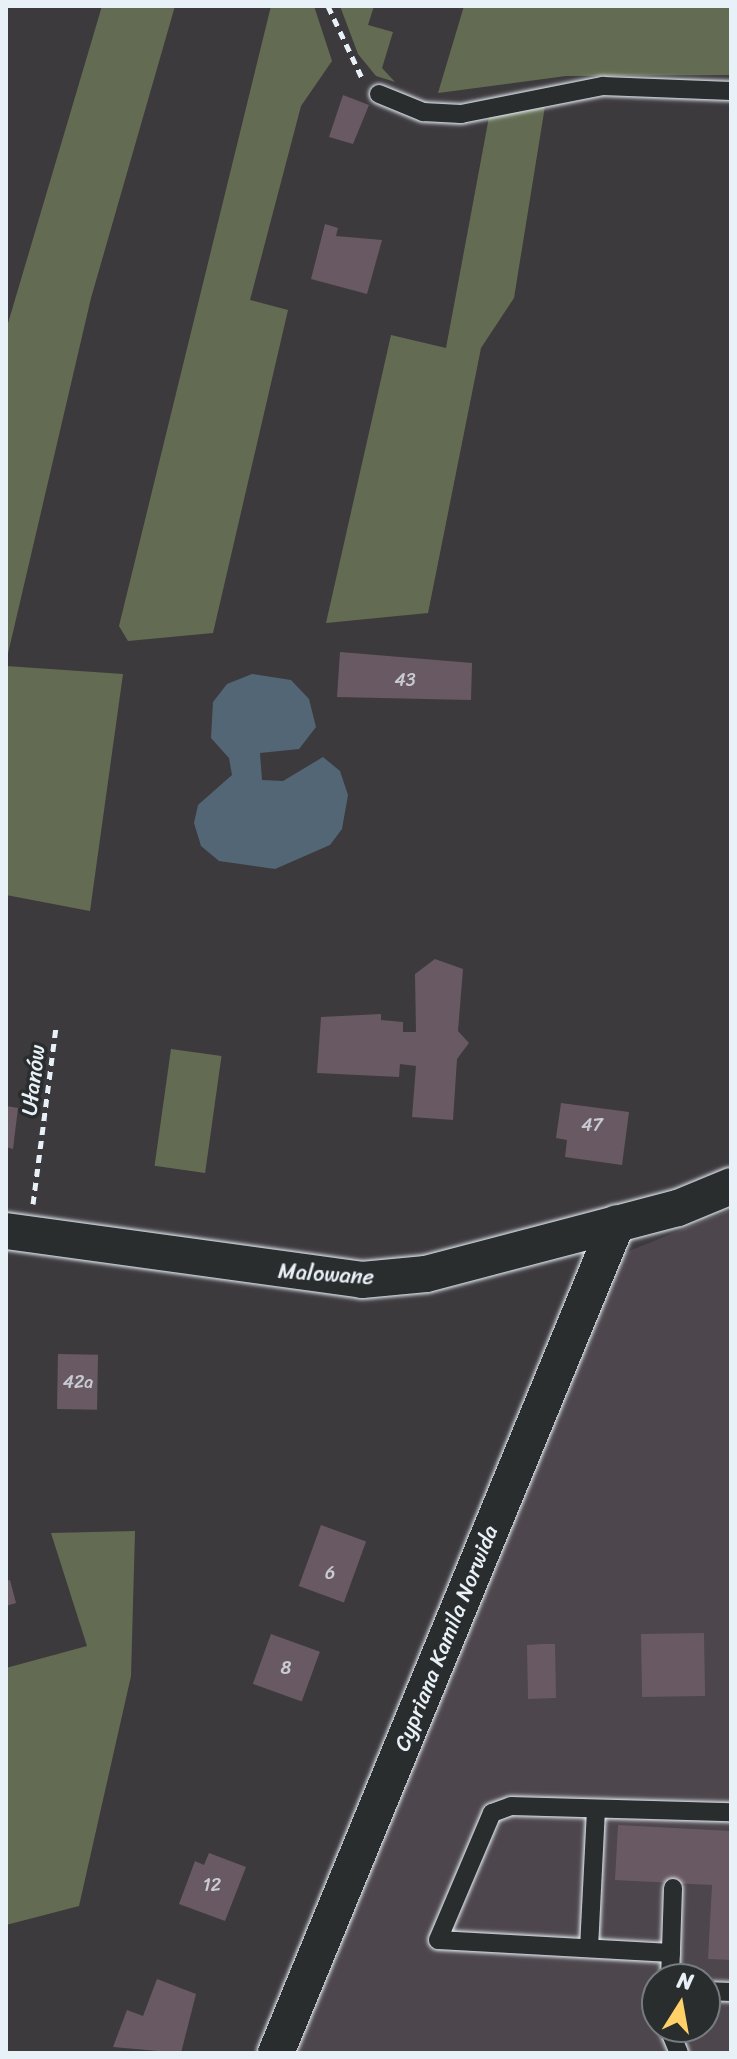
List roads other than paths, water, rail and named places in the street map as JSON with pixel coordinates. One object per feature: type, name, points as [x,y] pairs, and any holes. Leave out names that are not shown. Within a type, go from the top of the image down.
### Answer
[{"type":"street","name":"Malowane","points":[[18,1232],[362,1280],[426,1274],[617,1223],[731,1186]]},
{"type":"street","name":"Cypriana Kamila Norwida","points":[[276,2053],[617,1223]]},
{"type":"lane","points":[[379,94],[423,112],[461,114],[603,86],[731,91]]},
{"type":"lane","points":[[671,1953],[438,1940],[492,1813],[511,1806],[731,1812]]},
{"type":"lane","points":[[589,1948],[596,1809]]},
{"type":"lane","points":[[671,1963],[673,1888]]},
{"type":"water","points":[[252,674],[291,680],[309,699],[316,727],[299,749],[260,753],[262,780],[283,781],[323,757],[340,771],[348,795],[342,829],[330,845],[275,869],[219,861],[201,846],[194,823],[198,805],[232,775],[229,758],[211,738],[213,702],[227,684]]}]
